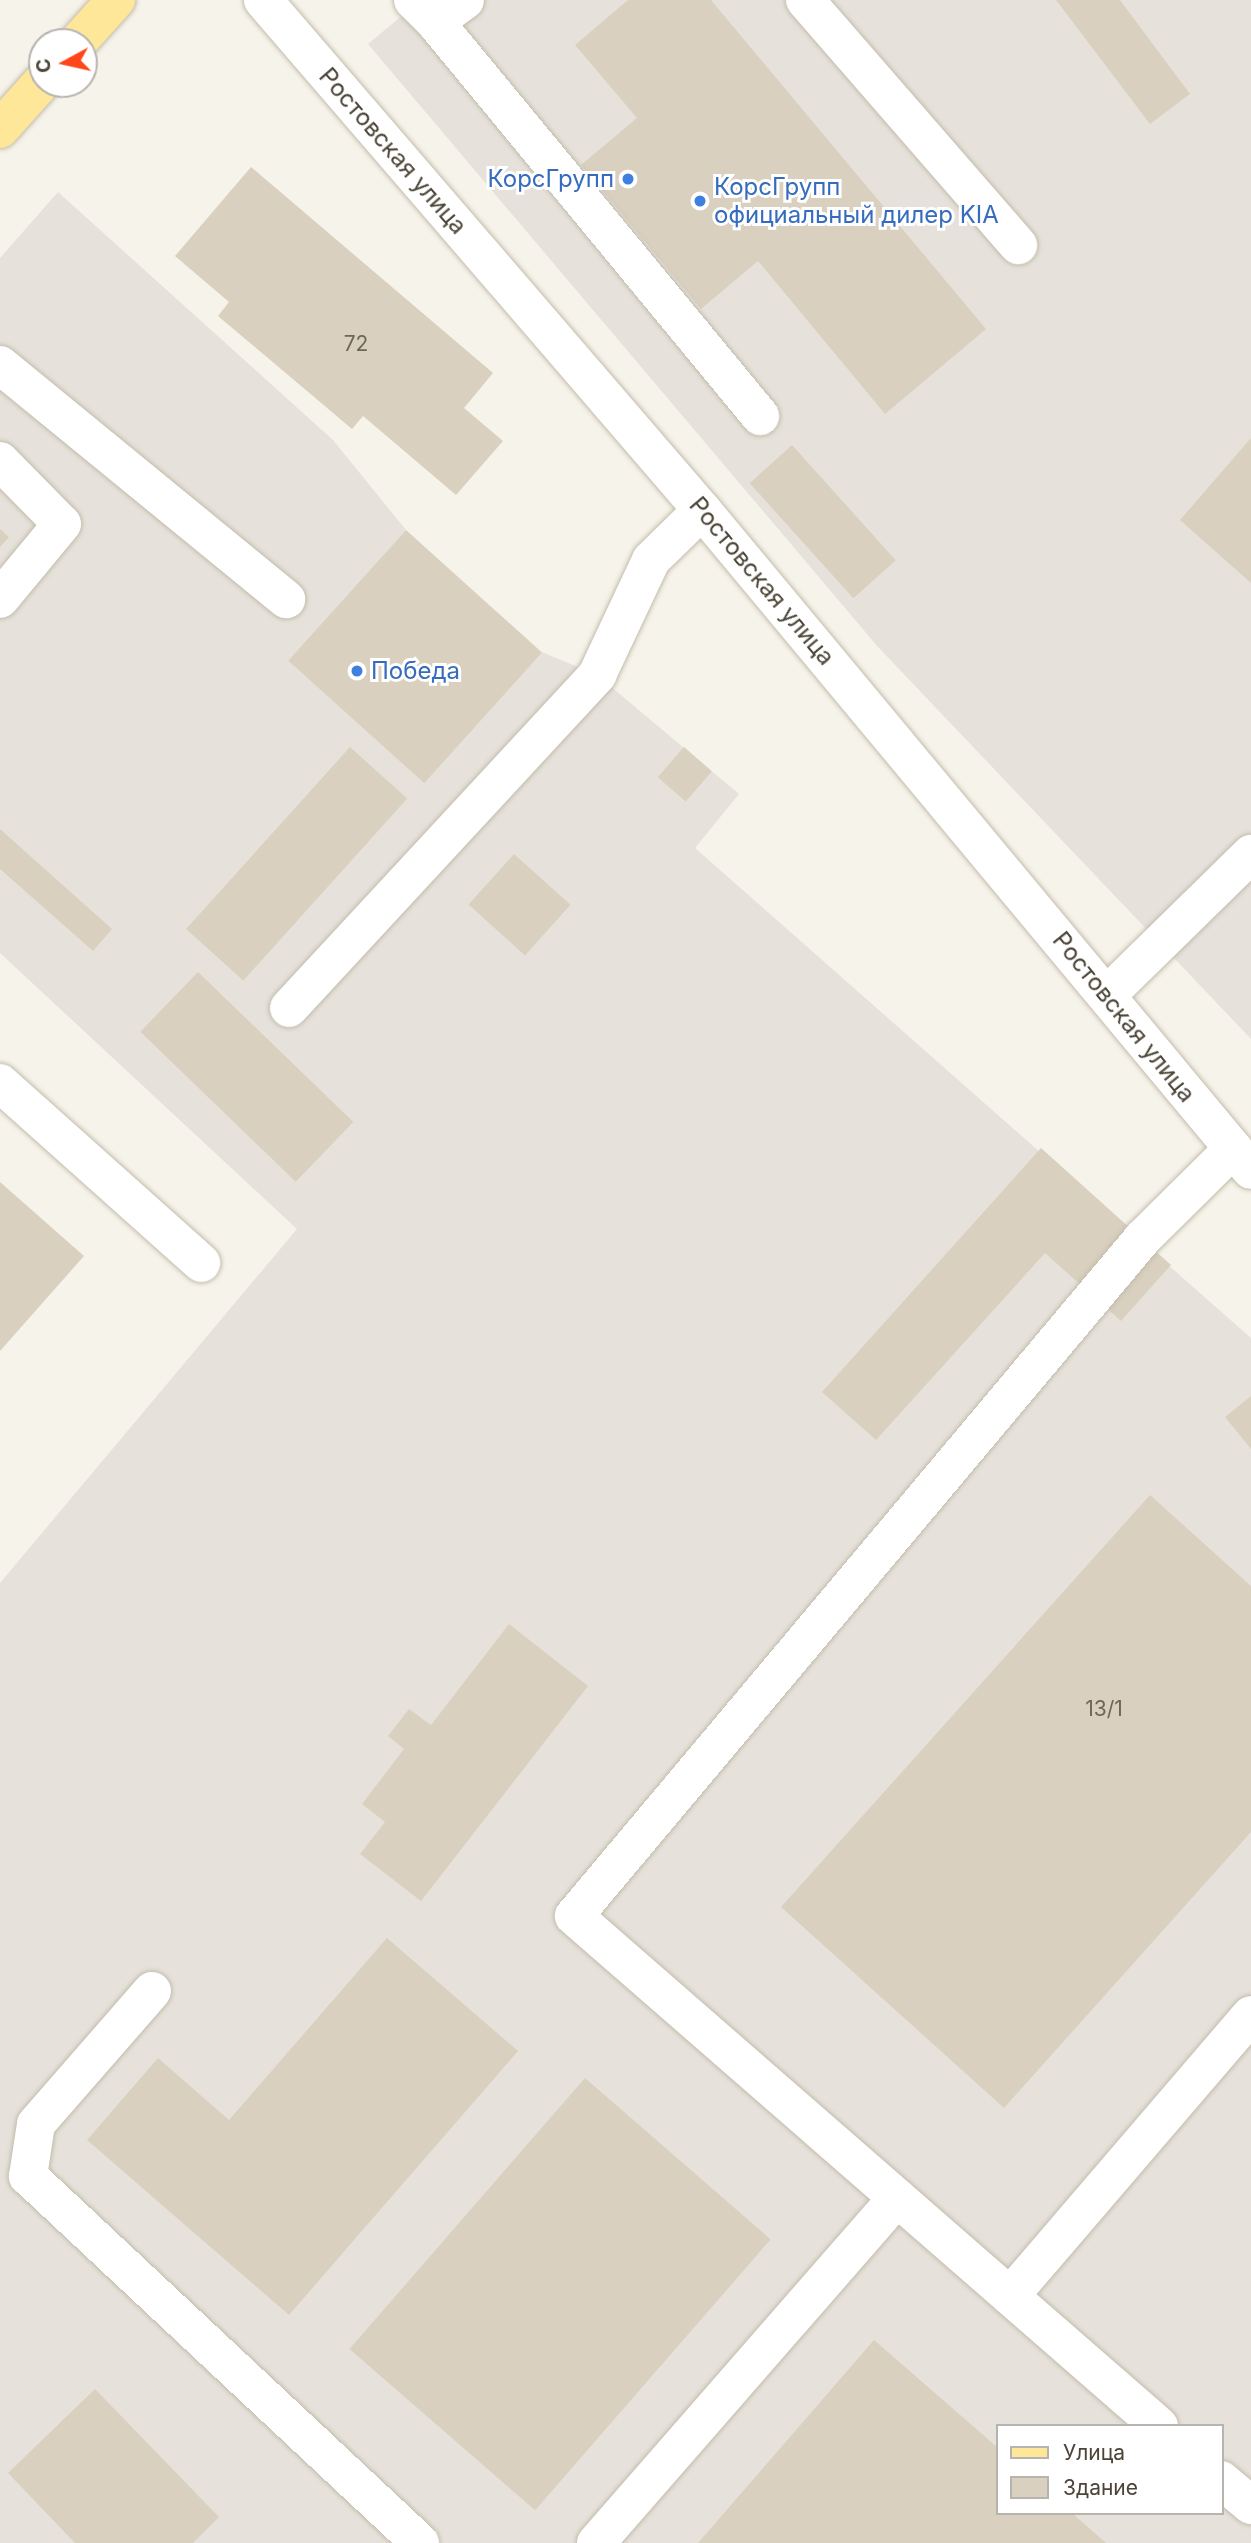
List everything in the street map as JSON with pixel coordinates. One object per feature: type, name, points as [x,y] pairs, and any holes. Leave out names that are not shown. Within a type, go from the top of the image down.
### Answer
[{"type":"main road","points":[[91,28],[116,0]]},
{"type":"main road","points":[[0,129],[28,98]]},
{"type":"street","name":"Ростовская улица","points":[[263,0],[702,510],[1242,1160]]},
{"type":"street","points":[[465,0],[424,11],[760,416]]},
{"type":"street","points":[[805,0],[1018,245]]},
{"type":"street","points":[[0,365],[286,599]]},
{"type":"street","points":[[0,461],[62,524],[0,599]]},
{"type":"street","points":[[289,1008],[597,675],[651,560],[702,510]]},
{"type":"street","points":[[1107,995],[1251,854]]},
{"type":"street","points":[[0,1083],[201,1263]]},
{"type":"street","points":[[1157,2424],[574,1916],[1142,1239],[1242,1160]]},
{"type":"street","points":[[152,1991],[36,2124],[28,2176],[420,2543]]},
{"type":"street","points":[[1010,2296],[1251,2015]]},
{"type":"street","points":[[596,2543],[897,2198]]},
{"type":"street","points":[[1223,2482],[1251,2505]]},
{"type":"shaded area","points":[[421,0],[1251,0],[1251,1039],[878,647],[368,44]]},
{"type":"shaded area","points":[[58,192],[333,440],[406,530],[289,661],[424,783],[542,652],[597,675],[739,794],[695,848],[1251,1338],[1251,2543],[0,2543],[0,1583],[297,1229],[0,953],[0,258]]},
{"type":"building","points":[[628,0],[711,0],[986,329],[885,414],[758,261],[701,309],[581,165],[637,118],[575,45]]},
{"type":"building","points":[[1056,0],[1120,0],[1190,94],[1150,124]]},
{"type":"building","points":[[251,167],[493,373],[464,408],[503,441],[456,495],[363,416],[352,429],[218,316],[229,302],[175,256]]},
{"type":"building","points":[[1251,438],[1251,583],[1180,520]]},
{"type":"building","points":[[792,445],[896,560],[853,598],[750,483]]},
{"type":"building","points":[[0,529],[9,537],[0,547]]},
{"type":"building","points":[[406,530],[542,652],[424,783],[288,661]]},
{"type":"building","points":[[350,747],[407,799],[243,981],[186,929]]},
{"type":"building","points":[[684,747],[712,771],[686,801],[658,777]]},
{"type":"building","points":[[0,829],[112,929],[93,951],[0,869]]},
{"type":"building","points":[[514,854],[570,905],[525,955],[468,905]]},
{"type":"building","points":[[198,972],[353,1122],[296,1182],[140,1032]]},
{"type":"building","points":[[1041,1148],[1171,1265],[1121,1321],[1045,1253],[876,1440],[822,1392]]},
{"type":"building","points":[[0,1182],[84,1256],[0,1351]]},
{"type":"building","points":[[1251,1396],[1251,1449],[1225,1417]]},
{"type":"building","points":[[1150,1495],[1251,1586],[1251,1832],[1004,2108],[781,1907]]},
{"type":"building","points":[[509,1624],[588,1686],[421,1901],[360,1854],[385,1822],[362,1804],[404,1749],[388,1736],[409,1709],[431,1725]]},
{"type":"building","points":[[387,1938],[518,2051],[289,2315],[87,2140],[158,2058],[229,2120]]},
{"type":"building","points":[[585,2078],[771,2239],[535,2510],[349,2349]]},
{"type":"building","points":[[874,2340],[996,2446],[996,2515],[1074,2515],[1106,2543],[698,2543]]},
{"type":"building","points":[[95,2389],[219,2517],[193,2543],[75,2543],[8,2473]]},
{"type":"place","name":"КорсГрупп","points":[[628,179]]},
{"type":"place","name":"КорсГрупп официальный дилер KIA","points":[[700,201]]},
{"type":"place","name":"Победа","points":[[357,671]]}]
